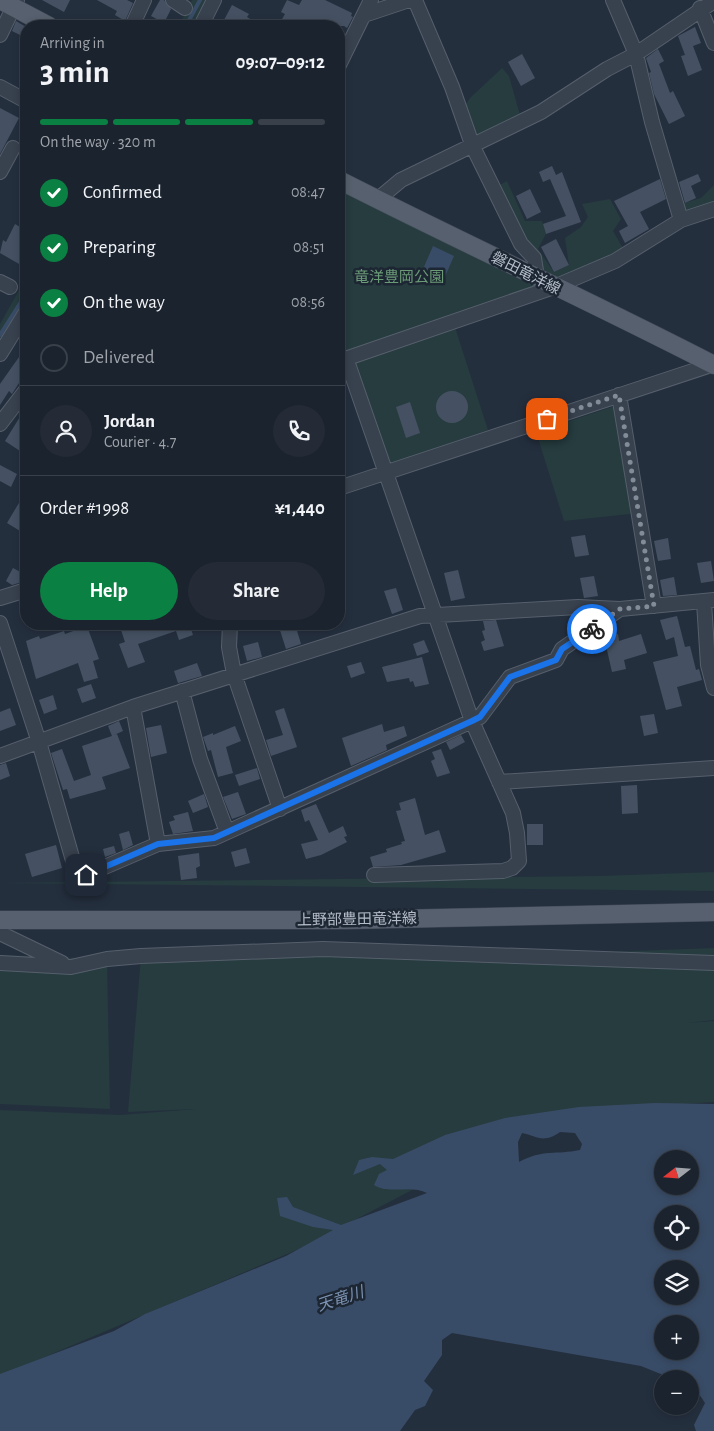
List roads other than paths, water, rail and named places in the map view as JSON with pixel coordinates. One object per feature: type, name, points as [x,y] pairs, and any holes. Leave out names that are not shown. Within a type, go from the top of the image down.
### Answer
[{"type":"main road","points":[[10,3],[39,20]]},
{"type":"main road","name":"磐田竜洋線","points":[[345,183],[537,276],[554,287],[642,327],[714,364]]},
{"type":"main road","name":"上野部豊田竜洋線","points":[[0,920],[337,920],[714,912]]},
{"type":"street","points":[[135,20],[144,0]]},
{"type":"street","points":[[172,0],[185,8]]},
{"type":"street","points":[[203,20],[214,0]]},
{"type":"street","points":[[345,53],[371,0]]},
{"type":"street","points":[[364,15],[409,0]]},
{"type":"street","points":[[415,0],[452,87],[473,147],[521,244],[534,258],[537,276]]},
{"type":"street","points":[[613,0],[636,54],[652,122],[681,220]]},
{"type":"street","points":[[377,200],[401,180],[528,120],[607,69],[636,54],[700,8],[714,1]]},
{"type":"street","points":[[0,35],[10,3]]},
{"type":"street","points":[[700,8],[714,43]]},
{"type":"street","points":[[0,87],[20,98]]},
{"type":"street","points":[[0,172],[13,148]]},
{"type":"street","points":[[345,359],[554,287],[615,261],[681,220],[714,209]]},
{"type":"street","points":[[0,354],[20,322]]},
{"type":"street","points":[[345,486],[714,364]]},
{"type":"street","points":[[345,368],[386,472],[433,614],[472,721],[513,813],[519,861],[512,868],[503,871],[374,875]]},
{"type":"street","points":[[619,395],[654,606]]},
{"type":"street","points":[[0,424],[20,398]]},
{"type":"street","points":[[0,598],[20,592]]},
{"type":"street","points":[[0,756],[133,707],[420,616],[433,614],[578,606],[620,609],[709,601],[708,666],[714,688]]},
{"type":"street","points":[[0,623],[39,742],[76,871],[86,875],[158,844],[214,838],[280,810],[343,778],[394,758],[472,721],[480,717],[510,677],[556,660],[562,649],[620,609]]},
{"type":"street","points":[[230,630],[229,647],[234,674],[280,810]]},
{"type":"street","points":[[182,691],[200,759],[227,832]]},
{"type":"street","points":[[133,707],[158,844]]},
{"type":"street","points":[[499,782],[714,768]]},
{"type":"street","points":[[0,933],[71,967]]},
{"type":"street","points":[[0,963],[71,967],[107,959],[141,956],[323,949],[714,963]]},
{"type":"water","points":[[433,246],[454,256],[444,279],[423,269]]},
{"type":"water","name":"天竜川","points":[[655,1103],[714,1104],[714,1431],[696,1431],[694,1425],[705,1403],[699,1394],[699,1370],[654,1371],[641,1366],[452,1333],[442,1340],[442,1355],[424,1381],[433,1390],[425,1406],[415,1410],[400,1431],[0,1431],[0,1374],[114,1331],[145,1314],[286,1256],[333,1230],[313,1227],[280,1216],[277,1198],[287,1197],[293,1207],[341,1225],[427,1193],[414,1189],[386,1189],[374,1185],[379,1174],[387,1170],[380,1164],[353,1175],[359,1160],[372,1157],[393,1159],[445,1135],[505,1118],[579,1107]],"holes":[[[560,1132],[575,1133],[582,1144],[580,1150],[535,1155],[519,1162],[518,1142],[522,1133],[540,1138],[549,1138]]]},
{"type":"waterway","points":[[189,20],[200,0]]},
{"type":"waterway","points":[[0,335],[20,303]]},
{"type":"park label","name":"竜洋豊岡公園","points":[[399,277]]}]
